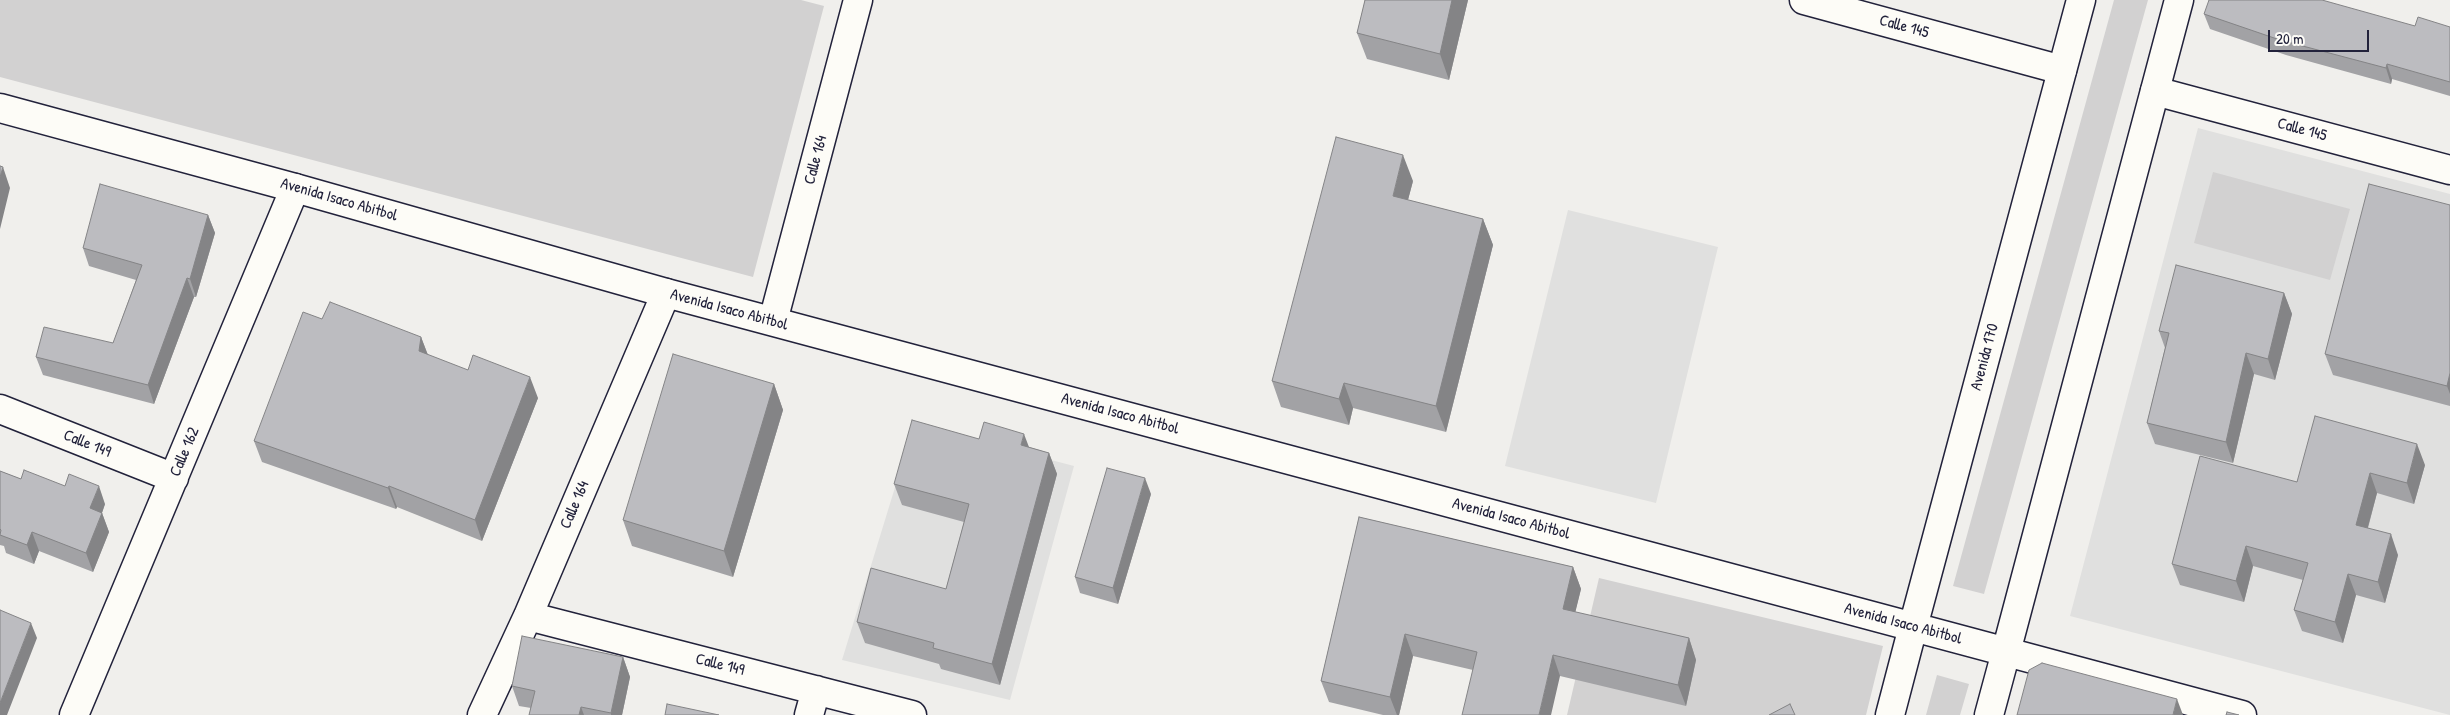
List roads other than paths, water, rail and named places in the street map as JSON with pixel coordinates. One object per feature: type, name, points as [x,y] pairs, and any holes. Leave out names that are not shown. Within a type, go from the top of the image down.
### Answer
[{"type":"main road","name":"Calle 164","points":[[773,321],[858,0]]},
{"type":"main road","name":"Calle 145","points":[[1804,0],[2062,70]]},
{"type":"main road","name":"Avenida 170","points":[[1890,715],[2081,0]]},
{"type":"main road","points":[[1989,715],[2179,0]]},
{"type":"main road","name":"Calle 145","points":[[2155,90],[2450,170]]},
{"type":"main road","name":"Avenida Isaco Abitbol","points":[[0,108],[295,188],[666,293],[2242,715]]},
{"type":"main road","name":"Calle 162","points":[[74,715],[295,188]]},
{"type":"main road","name":"Calle 164","points":[[482,715],[528,616],[666,293]]},
{"type":"main road","name":"Calle 149","points":[[0,409],[174,478]]},
{"type":"main road","name":"Calle 149","points":[[528,616],[813,702],[912,715]]}]
